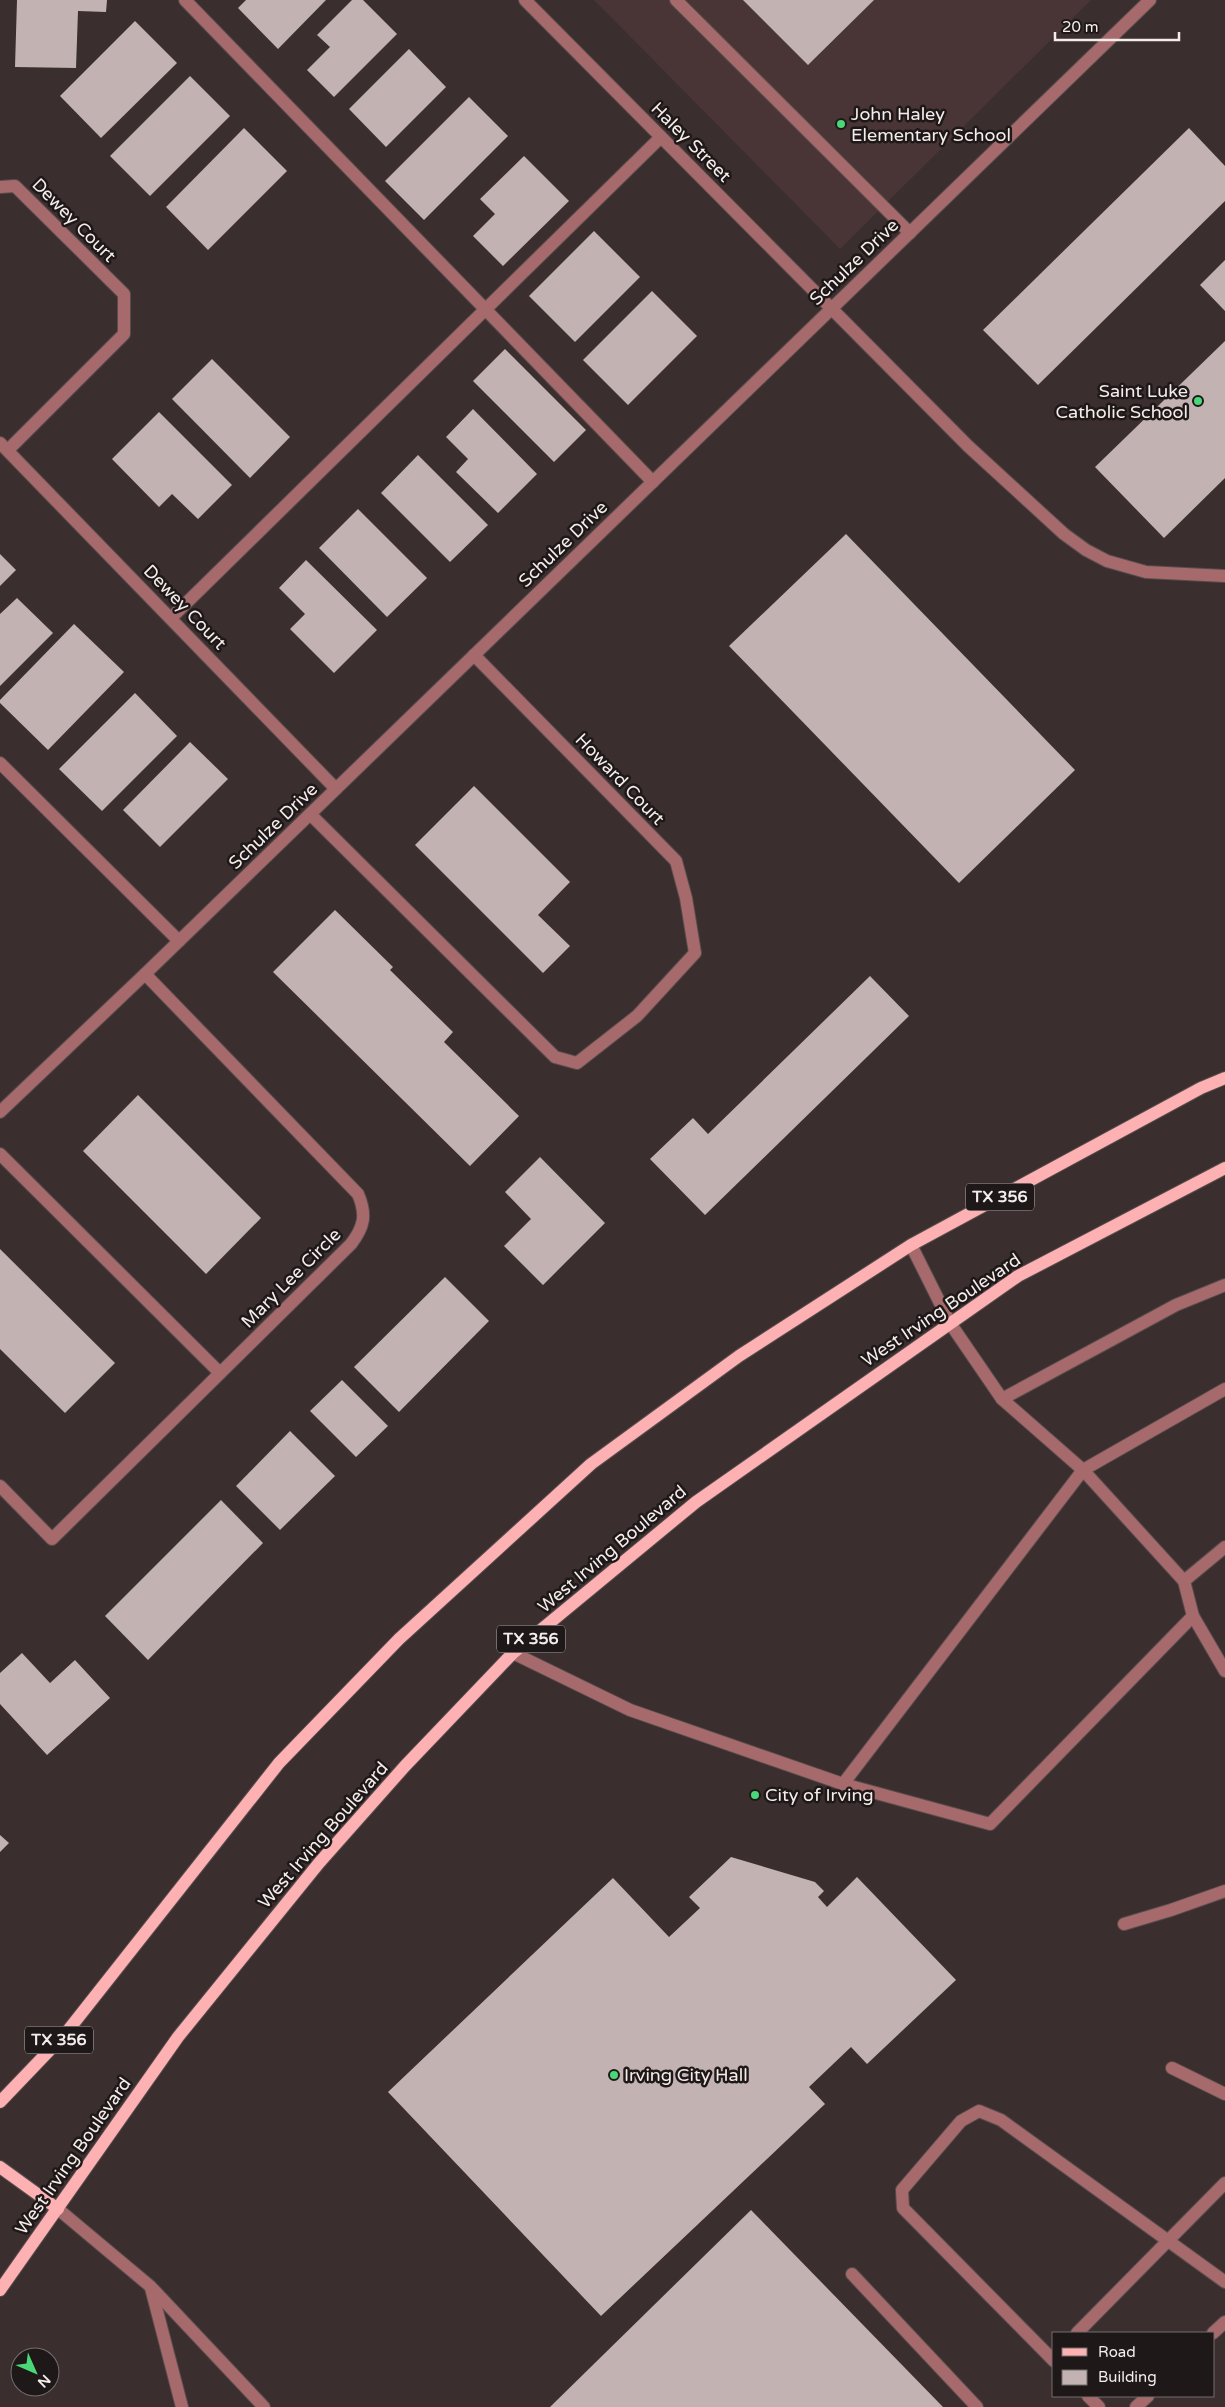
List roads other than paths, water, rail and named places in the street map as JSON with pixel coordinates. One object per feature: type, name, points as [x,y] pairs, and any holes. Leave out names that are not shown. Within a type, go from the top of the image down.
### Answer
[{"type":"main road","name":"TX 356","points":[[0,2102],[66,2033],[279,1763],[399,1638],[591,1464],[739,1356],[911,1245],[1201,1088],[1225,1078]]},
{"type":"main road","name":"West Irving Boulevard","points":[[0,2290],[178,2037],[319,1863],[405,1766],[513,1653],[696,1502],[1018,1276],[1225,1168]]},
{"type":"main road","points":[[0,2166],[58,2209]]},
{"type":"street","points":[[185,0],[653,482]]},
{"type":"street","name":"Haley Street","points":[[525,0],[968,446],[1064,534],[1086,550],[1107,561],[1146,572],[1225,576]]},
{"type":"street","points":[[676,0],[910,233]]},
{"type":"street","name":"Schulze Drive","points":[[0,1112],[145,974],[1150,0]]},
{"type":"street","points":[[170,618],[661,136]]},
{"type":"street","name":"Dewey Court","points":[[0,188],[15,186],[124,294],[124,334],[4,446],[336,789]]},
{"type":"street","name":"Howard Court","points":[[310,814],[555,1057],[577,1063],[637,1016],[695,954],[686,898],[676,861],[474,655]]},
{"type":"street","points":[[0,763],[179,941]]},
{"type":"street","name":"Mary Lee Circle","points":[[0,1486],[52,1539],[351,1244],[361,1231],[365,1218],[364,1206],[358,1194],[145,974]]},
{"type":"street","points":[[0,1154],[220,1373]]},
{"type":"street","points":[[911,1245],[950,1323],[1002,1399],[1082,1470],[1184,1581],[1193,1616],[1225,1671]]},
{"type":"street","points":[[1002,1399],[1176,1305],[1225,1285]]},
{"type":"street","points":[[843,1784],[1082,1470],[1225,1389]]},
{"type":"street","points":[[1184,1581],[1225,1547]]},
{"type":"street","points":[[513,1653],[630,1710],[843,1784],[990,1824],[1193,1616]]},
{"type":"street","points":[[1124,1924],[1172,1910],[1225,1891]]},
{"type":"street","points":[[1172,2068],[1225,2094]]},
{"type":"street","points":[[1052,2357],[903,2208],[902,2190],[961,2121],[979,2111],[1001,2120],[1225,2282]]},
{"type":"street","points":[[1078,2332],[1225,2183]]},
{"type":"street","points":[[58,2209],[150,2286],[264,2407]]},
{"type":"street","points":[[852,2274],[977,2407]]},
{"type":"street","points":[[150,2286],[182,2407]]},
{"type":"street","points":[[1214,2332],[1225,2322]]},
{"type":"street","points":[[1089,2397],[1099,2407]]},
{"type":"street","points":[[1136,2407],[1147,2397]]},
{"type":"place","name":"John Haley Elementary School","points":[[841,124]]},
{"type":"place","name":"Saint Luke Catholic School","points":[[1198,401]]},
{"type":"place","name":"City of Irving","points":[[755,1795]]},
{"type":"place","name":"Irving City Hall","points":[[614,2075]]}]
